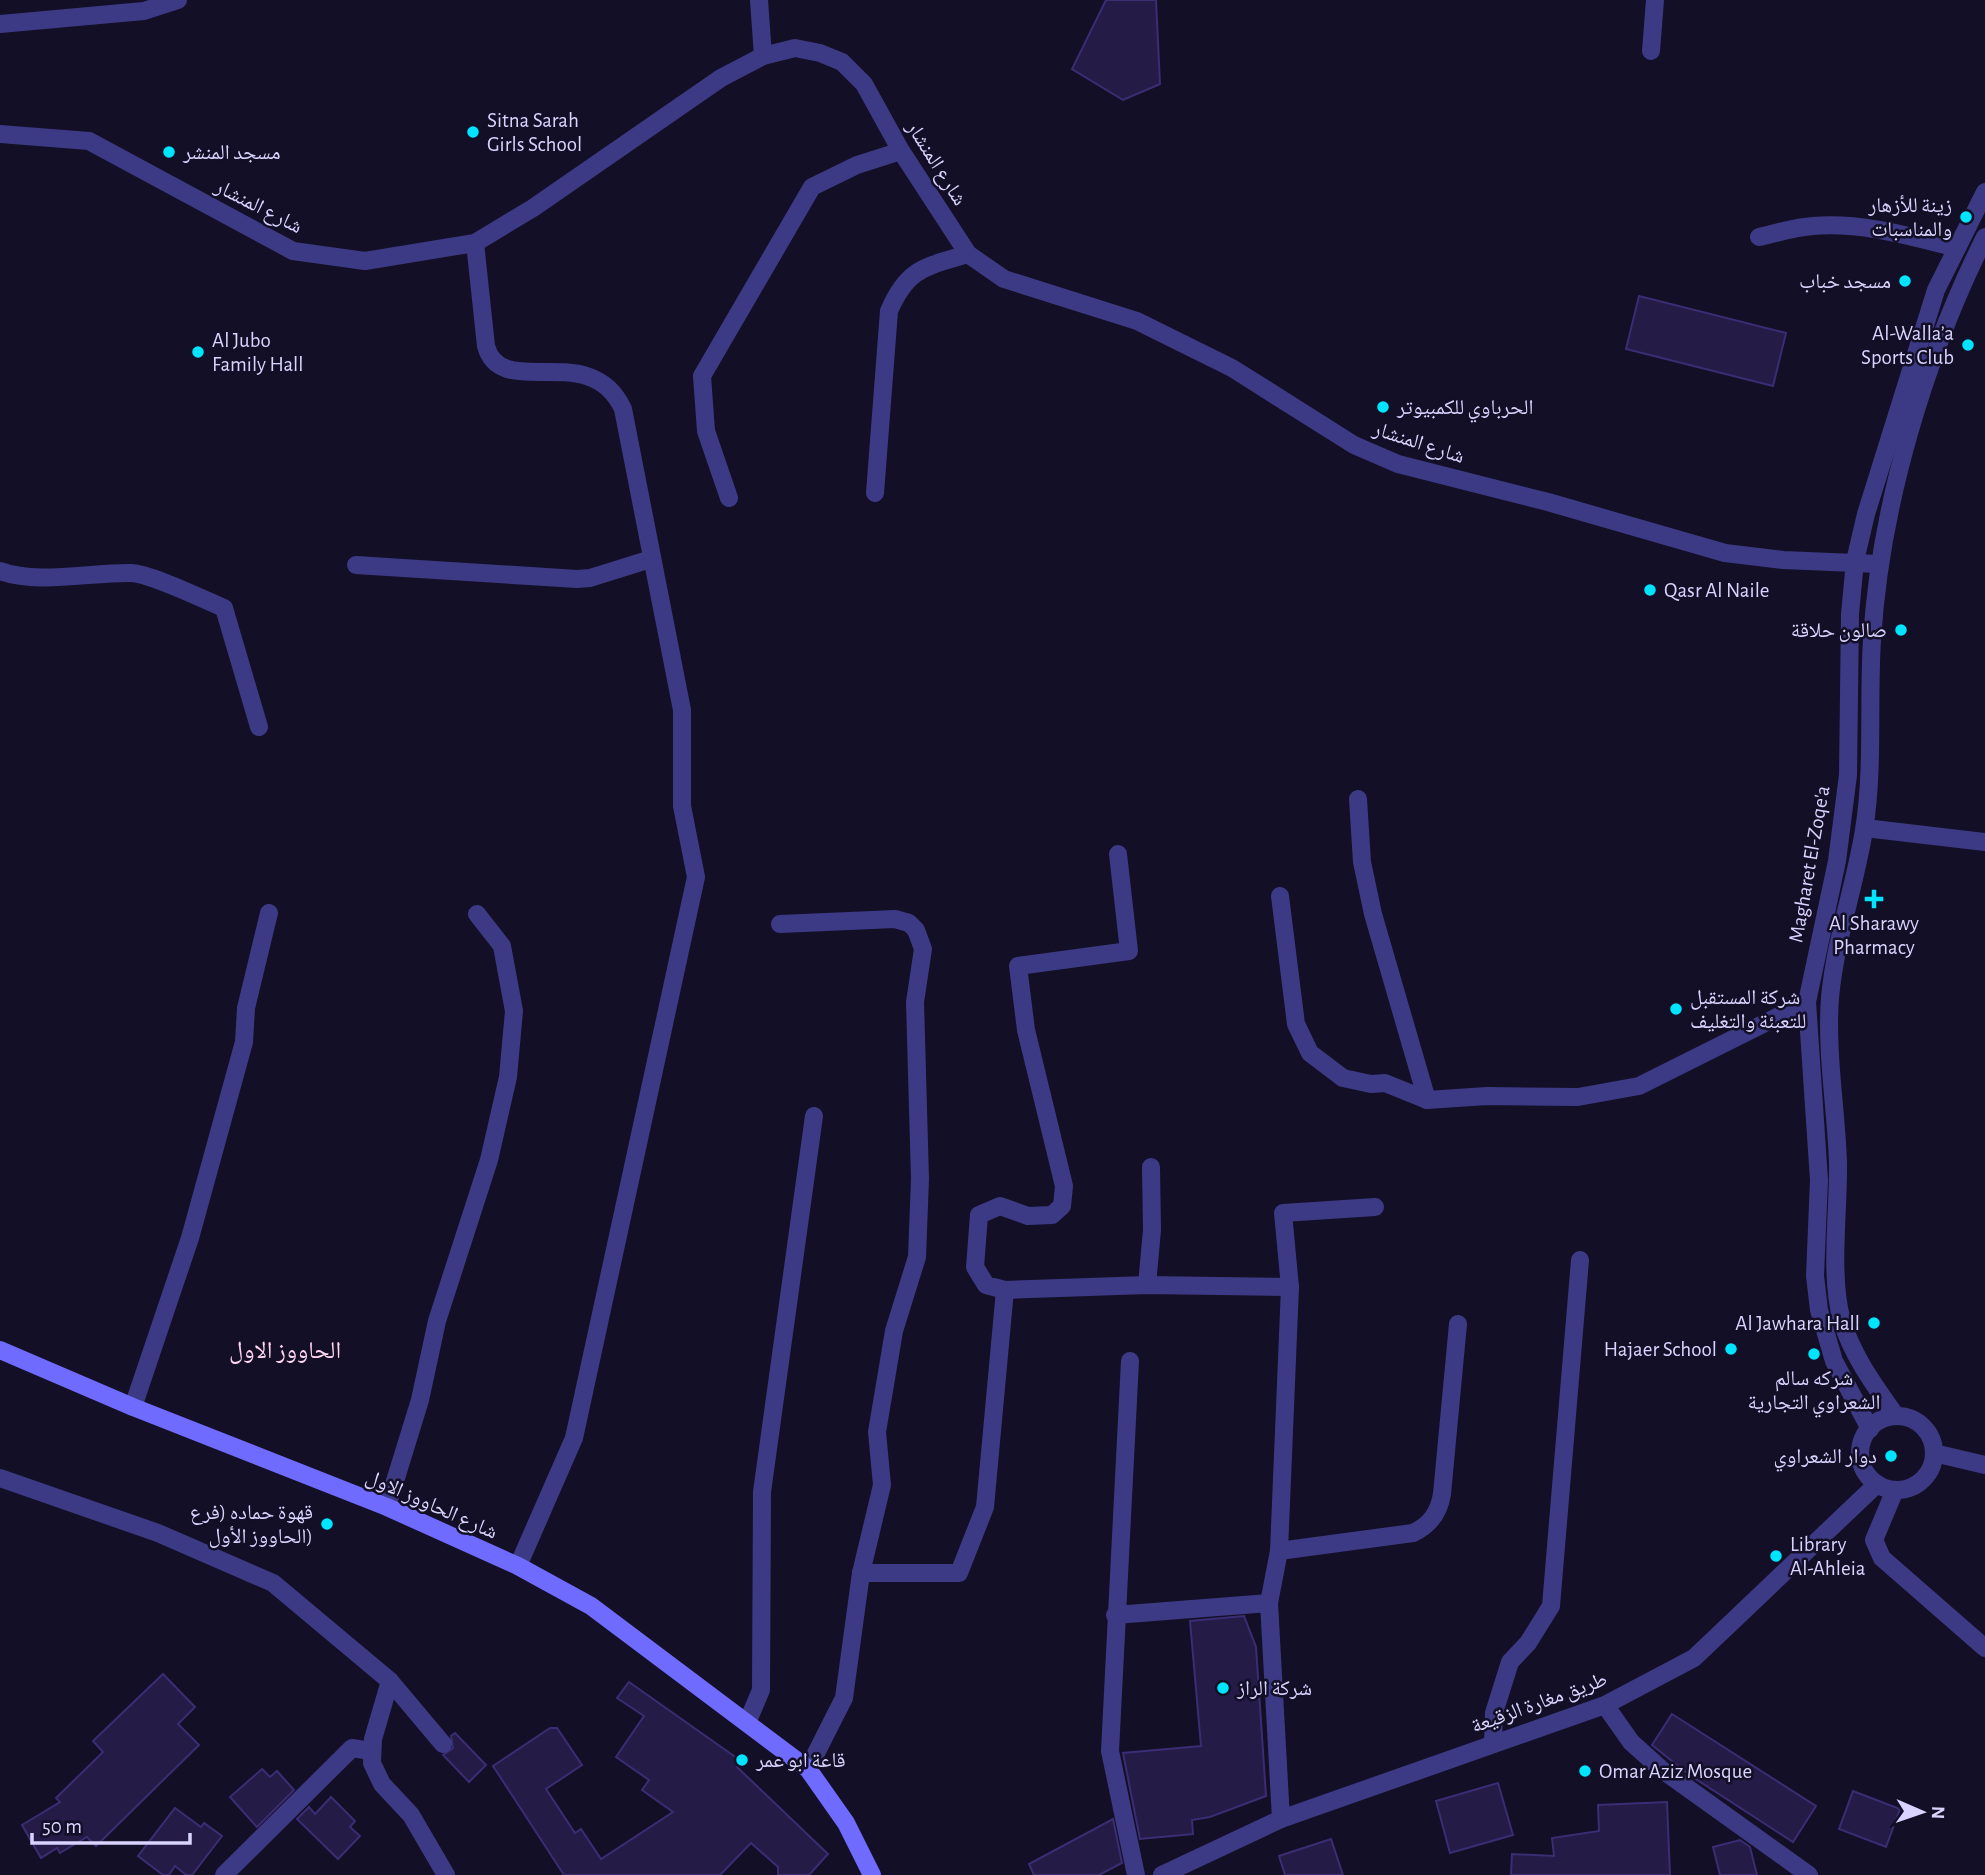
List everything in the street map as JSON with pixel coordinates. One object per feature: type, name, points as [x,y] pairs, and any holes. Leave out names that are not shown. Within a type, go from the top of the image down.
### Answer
[{"type":"main road","name":"شارع الحاووز الاول","points":[[0,1350],[132,1406],[387,1507],[518,1566],[591,1606],[807,1769],[846,1823],[872,1875]]},
{"type":"street","points":[[0,24],[144,11],[178,0]]},
{"type":"street","points":[[759,0],[763,56]]},
{"type":"street","points":[[1651,51],[1655,0]]},
{"type":"street","name":"شارع المنشار","points":[[0,134],[89,141],[293,251],[365,261],[475,243],[533,208],[721,78],[763,56],[794,48],[820,53],[842,62],[864,84],[901,151],[968,254],[1004,279],[1149,327],[1232,368],[1354,444],[1398,464],[1548,502],[1725,553],[1783,560],[1880,564]]},
{"type":"street","points":[[729,498],[706,431],[702,376],[812,187],[857,165],[901,151]]},
{"type":"street","name":"Magharet El-Zoqe'a","points":[[1870,1429],[1833,1361],[1819,1310],[1815,1276],[1819,1180],[1807,1002],[1838,861],[1848,775],[1850,614],[1855,561],[1866,514],[1932,303],[1985,192]]},
{"type":"street","points":[[1759,237],[1811,226],[1844,226],[1888,230],[1956,248]]},
{"type":"street","name":"Magharet El-Zoqe'a","points":[[1896,1416],[1858,1361],[1842,1319],[1837,1275],[1838,1170],[1829,1053],[1830,995],[1865,828],[1872,640],[1880,564],[1928,372],[1955,297],[1985,237]]},
{"type":"street","points":[[475,243],[486,344],[496,364],[509,371],[590,375],[601,381],[618,398],[625,414],[682,710],[681,806],[695,862],[695,891],[574,1438],[518,1566]]},
{"type":"street","points":[[875,493],[889,311],[898,288],[916,270],[968,254]]},
{"type":"street","points":[[356,565],[577,579],[590,578],[651,559]]},
{"type":"street","points":[[0,571],[15,575],[74,576],[135,573],[224,608],[259,727]]},
{"type":"street","points":[[1358,799],[1362,862],[1373,914],[1427,1100]]},
{"type":"street","points":[[1865,828],[1985,842]]},
{"type":"street","points":[[1118,854],[1129,951],[1018,966],[1026,1030],[1064,1186],[1062,1206],[1052,1215],[1028,1216],[1000,1206],[979,1215],[975,1267],[986,1285],[1005,1290],[1147,1285],[1290,1287]]},
{"type":"street","points":[[1280,896],[1296,1024],[1310,1053],[1343,1079],[1371,1084],[1385,1083],[1427,1100],[1487,1096],[1578,1097],[1639,1086],[1807,1002]]},
{"type":"street","points":[[132,1406],[194,1225],[244,1042],[246,1008],[269,913]]},
{"type":"street","points":[[387,1507],[420,1399],[438,1321],[489,1160],[508,1077],[514,1011],[512,998],[502,946],[477,914]]},
{"type":"street","points":[[780,923],[895,919],[913,926],[923,944],[915,1002],[920,1179],[916,1257],[894,1331],[877,1432],[882,1485],[861,1573],[844,1698],[807,1769]]},
{"type":"street","points":[[747,1723],[761,1690],[762,1492],[814,1116]]},
{"type":"street","points":[[1147,1285],[1152,1230],[1151,1167]]},
{"type":"street","points":[[1281,1819],[1269,1603],[1279,1551],[1290,1287],[1283,1213],[1375,1207]]},
{"type":"street","points":[[1493,1743],[1494,1713],[1510,1662],[1528,1643],[1550,1606],[1580,1260]]},
{"type":"street","points":[[861,1573],[959,1573],[985,1507],[1005,1290]]},
{"type":"street","points":[[1279,1551],[1413,1532],[1436,1515],[1442,1494],[1458,1324]]},
{"type":"street","points":[[1130,1362],[1110,1751],[1136,1875]]},
{"type":"street","points":[[1896,1416],[1908,1418],[1927,1431],[1934,1453],[1927,1475],[1919,1483],[1895,1490],[1877,1483],[1865,1471],[1861,1446],[1870,1429],[1885,1418],[1896,1416]]},
{"type":"street","points":[[1934,1453],[1985,1465]]},
{"type":"street","points":[[0,1478],[158,1533],[273,1583],[390,1681],[443,1744]]},
{"type":"street","name":"طريق مغارة الزقيعة","points":[[1162,1875],[1281,1819],[1605,1705],[1694,1658],[1877,1483]]},
{"type":"street","points":[[1895,1490],[1874,1540],[1882,1558],[1985,1648]]},
{"type":"street","points":[[1115,1615],[1269,1603]]},
{"type":"street","points":[[390,1681],[371,1751],[372,1763],[382,1784],[411,1815],[446,1875]]},
{"type":"street","points":[[1605,1705],[1631,1742],[1661,1769],[1809,1875]]},
{"type":"street","points":[[224,1875],[352,1748],[371,1751]]},
{"type":"building","points":[[1106,0],[1156,0],[1160,84],[1123,100],[1072,69]]},
{"type":"building","points":[[1639,296],[1786,333],[1773,386],[1626,349]]},
{"type":"building","points":[[1244,1616],[1256,1647],[1266,1796],[1210,1817],[1192,1820],[1193,1834],[1140,1839],[1123,1753],[1201,1746],[1190,1621]]},
{"type":"building","points":[[163,1674],[195,1707],[178,1724],[199,1745],[96,1846],[87,1837],[60,1853],[57,1848],[41,1858],[22,1825],[60,1802],[56,1798],[103,1752],[93,1741]]},
{"type":"building","points":[[629,1682],[741,1761],[737,1767],[828,1854],[809,1875],[778,1875],[778,1867],[751,1843],[720,1875],[564,1875],[493,1766],[550,1728],[557,1728],[582,1765],[546,1789],[575,1833],[581,1829],[601,1859],[673,1812],[642,1790],[649,1780],[616,1757],[644,1716],[617,1698]]},
{"type":"building","points":[[1672,1714],[1816,1806],[1793,1842],[1688,1774],[1652,1745]]},
{"type":"building","points":[[455,1733],[486,1765],[469,1782],[443,1755],[453,1748],[451,1736]]},
{"type":"building","points":[[262,1769],[270,1777],[277,1771],[294,1790],[257,1827],[230,1797]]},
{"type":"building","points":[[1498,1783],[1513,1835],[1450,1853],[1436,1801]]},
{"type":"building","points":[[1853,1791],[1900,1809],[1886,1847],[1839,1829]]},
{"type":"building","points":[[331,1797],[355,1821],[350,1827],[360,1836],[338,1859],[297,1819],[309,1807],[315,1814]]},
{"type":"building","points":[[1667,1802],[1670,1875],[1511,1875],[1512,1854],[1554,1856],[1552,1838],[1599,1831],[1598,1805]]},
{"type":"building","points":[[175,1808],[201,1827],[204,1823],[222,1836],[192,1875],[186,1875],[175,1866],[169,1875],[163,1875],[138,1856]]},
{"type":"building","points":[[1113,1819],[1122,1863],[1099,1875],[1034,1875],[1029,1864]]},
{"type":"building","points":[[1331,1839],[1343,1875],[1285,1875],[1279,1856]]},
{"type":"building","points":[[1740,1840],[1750,1847],[1757,1875],[1720,1875],[1713,1847]]},
{"type":"place","name":"Sitna Sarah Girls School","points":[[473,132]]},
{"type":"place","name":"مسجد المنشر","points":[[169,152]]},
{"type":"place","name":"زينة للأزهار والمناسبات","points":[[1966,217]]},
{"type":"place","name":"مسجد خباب","points":[[1905,281]]},
{"type":"place","name":"Al-Walla’a Sports Club","points":[[1968,345]]},
{"type":"place","name":"Al Jubo Family Hall","points":[[198,352]]},
{"type":"place","name":"الحرباوي للكمبيوتر","points":[[1383,407]]},
{"type":"place","name":"Qasr Al Naile","points":[[1650,590]]},
{"type":"place","name":"صالون حلاقة","points":[[1901,630]]},
{"type":"place","name":"Al Sharawy Pharmacy","points":[[1874,899]]},
{"type":"place","name":"شركة المستقبل للتعبئة والتغليف","points":[[1676,1009]]},
{"type":"place","name":"Al Jawhara Hall","points":[[1874,1323]]},
{"type":"place","name":"Hajaer School","points":[[1731,1349]]},
{"type":"place","name":"شركه سالم الشعراوي التجارية","points":[[1814,1354]]},
{"type":"place","name":"دوار الشعراوي","points":[[1891,1456]]},
{"type":"place","name":"قهوة حماده (فرع الحاووز الأول)","points":[[327,1524]]},
{"type":"place","name":"Library Al-Ahleia","points":[[1776,1556]]},
{"type":"place","name":"شركة الراز","points":[[1223,1688]]},
{"type":"place","name":"قاعة ابو عمر","points":[[742,1760]]},
{"type":"place","name":"Omar Aziz Mosque","points":[[1585,1771]]},
{"type":"district","name":"الحاووز الاول","points":[[285,1350]]}]
